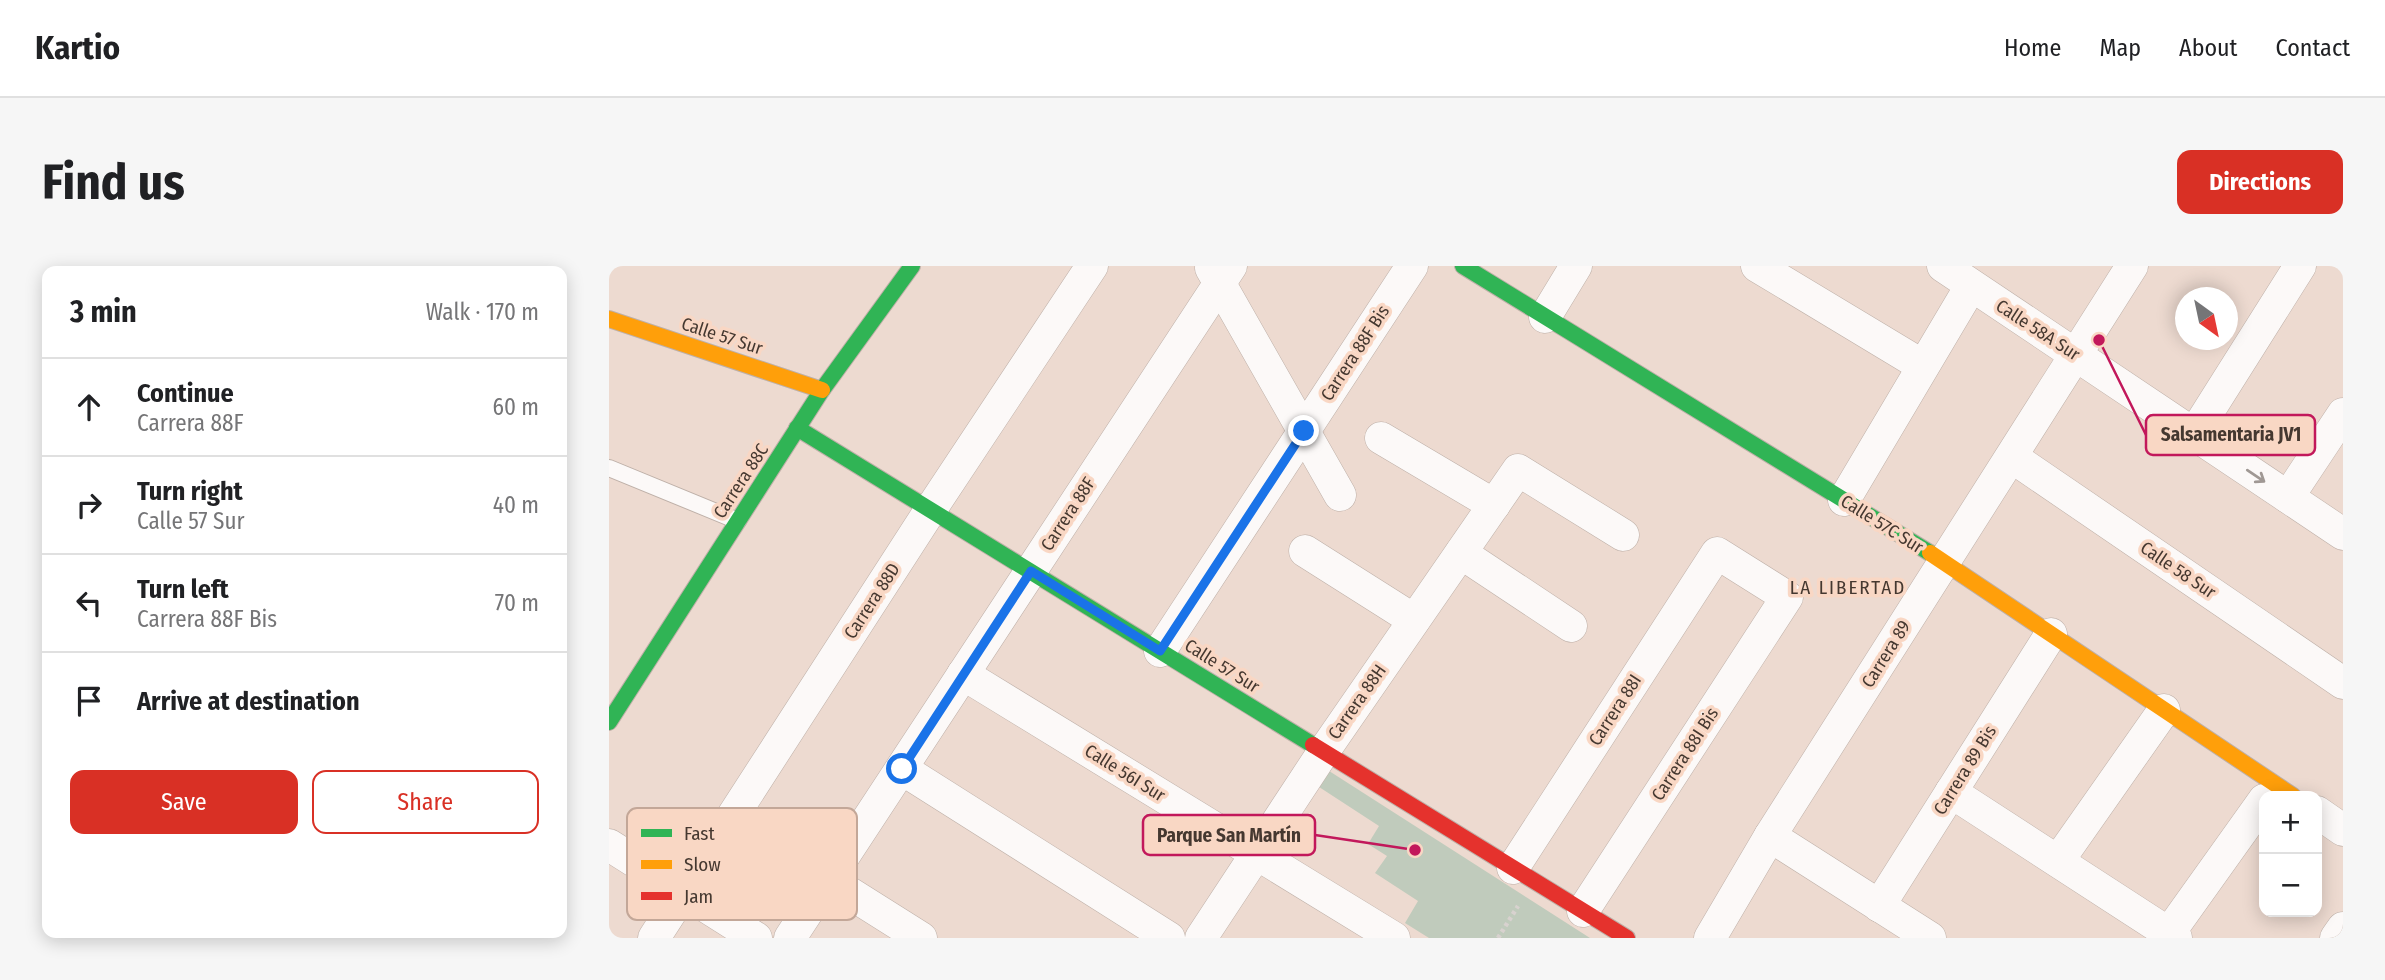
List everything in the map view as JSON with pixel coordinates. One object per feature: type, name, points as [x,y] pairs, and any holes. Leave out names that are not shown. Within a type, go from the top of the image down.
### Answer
[{"type":"street","name":"Carrera 88D","points":[[738,808],[1092,266]]},
{"type":"street","name":"Carrera 88F Bis","points":[[1160,651],[1412,266]]},
{"type":"street","name":"Calle 57C Sur","points":[[1463,266],[1944,562],[2164,710],[2271,791]]},
{"type":"street","points":[[1545,317],[1576,266]]},
{"type":"street","points":[[1757,266],[1923,366]]},
{"type":"street","name":"Calle 58A Sur","points":[[1943,266],[2343,534]]},
{"type":"street","name":"Carrera 89","points":[[1710,938],[1770,836],[2132,266]]},
{"type":"street","points":[[2194,434],[2300,266]]},
{"type":"street","name":"Carrera 88C","points":[[609,722],[797,428],[907,267]]},
{"type":"street","points":[[1221,272],[1340,495]]},
{"type":"street","name":"Carrera 88F","points":[[857,837],[1221,272]]},
{"type":"street","points":[[1844,500],[1971,286]]},
{"type":"street","name":"Calle 57 Sur","points":[[609,319],[822,390]]},
{"type":"street","points":[[2288,497],[2343,414]]},
{"type":"street","name":"Calle 57 Sur","points":[[797,428],[1627,938]]},
{"type":"street","points":[[1381,438],[1494,505]]},
{"type":"street","name":"Calle 58 Sur","points":[[2012,457],[2343,683]]},
{"type":"street","name":"Carrera 88H","points":[[1201,938],[1324,751],[1518,470],[1623,535]]},
{"type":"street","points":[[1305,551],[1414,620]]},
{"type":"street","points":[[1461,553],[1571,626]]},
{"type":"street","name":"Carrera 88I Bis","points":[[1584,911],[1787,597],[1717,553]]},
{"type":"street","name":"Carrera 88I","points":[[1513,868],[1717,553]]},
{"type":"street","name":"Carrera 89 Bis","points":[[1879,906],[2051,634]]},
{"type":"street","name":"Calle 56I Sur","points":[[963,674],[1394,938]]},
{"type":"street","points":[[2058,861],[2164,710]]},
{"type":"street","points":[[902,769],[1169,938]]},
{"type":"street","points":[[1951,792],[2172,936],[2259,816]]},
{"type":"street","points":[[2322,815],[2343,830]]},
{"type":"street","points":[[1770,836],[1930,938]]},
{"type":"street","points":[[609,845],[627,856]]},
{"type":"street","points":[[857,898],[921,938]]},
{"type":"street","name":"Carrera 88D","points":[[654,938],[666,920]]},
{"type":"street","points":[[728,920],[757,938]]},
{"type":"street","name":"Carrera 88F","points":[[790,938],[802,920]]},
{"type":"street","points":[[2336,938],[2343,928]]},
{"type":"lane","points":[[609,468],[738,521]]},
{"type":"green space","points":[[1326,769],[1590,938],[1429,938],[1405,923],[1418,901],[1375,873],[1387,856],[1368,844],[1379,826],[1316,785]]},
{"type":"traffic: fast","points":[[609,722],[822,390],[912,266]]},
{"type":"traffic: fast","points":[[1463,266],[1930,553]]},
{"type":"traffic: fast","points":[[797,428],[1313,745]]},
{"type":"traffic: slow","points":[[609,319],[822,390]]},
{"type":"traffic: slow","points":[[1930,553],[2286,791]]},
{"type":"traffic: jam","points":[[1313,745],[1627,938]]},
{"type":"place","name":"Salsamentaria JV1","points":[[2099,340]]},
{"type":"place","name":"Parque San Martín","points":[[1415,850]]},
{"type":"district","name":"LA LIBERTAD","points":[[1848,587]]},
{"type":"route","points":[[902,769],[1031,571],[1160,651],[1304,431]]}]
